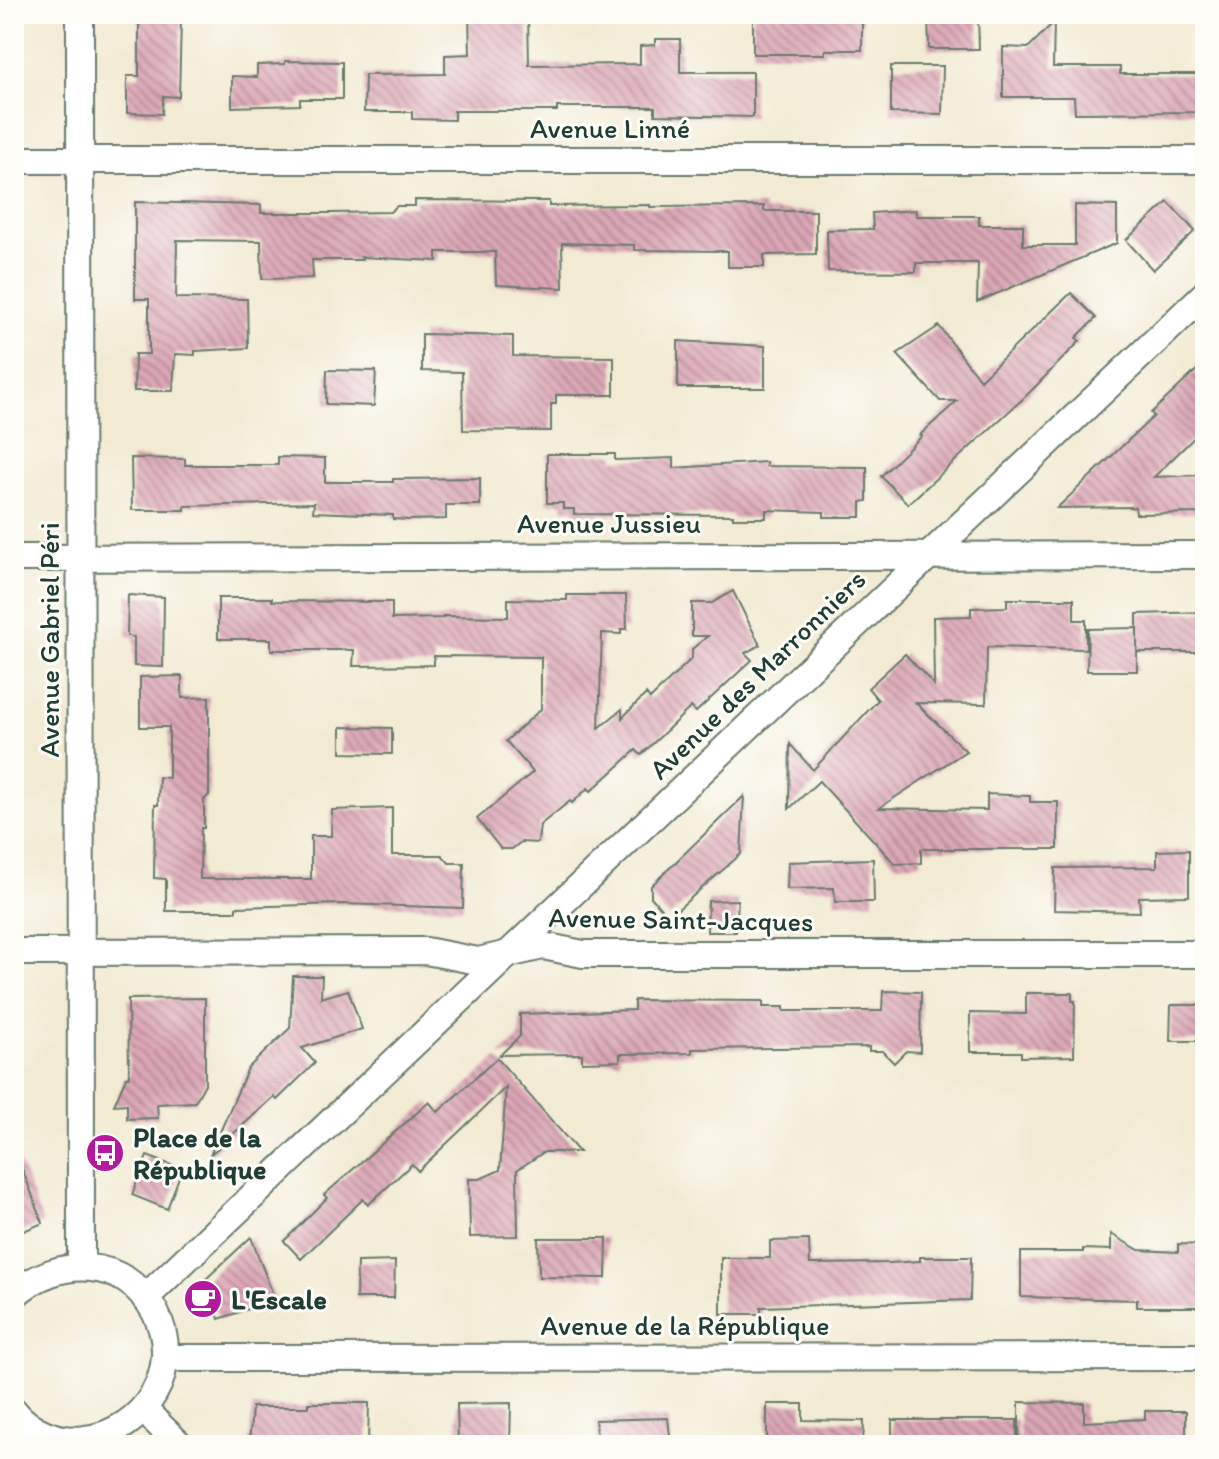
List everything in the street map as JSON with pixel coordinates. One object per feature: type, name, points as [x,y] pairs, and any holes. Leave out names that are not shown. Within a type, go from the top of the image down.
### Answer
[{"type":"street","name":"Avenue Gabriel Péri","points":[[80,14],[81,1266]]},
{"type":"street","name":"Avenue Linné","points":[[14,160],[1205,160]]},
{"type":"street","name":"Avenue des Marronniers","points":[[145,1298],[1205,294]]},
{"type":"street","name":"Avenue Jussieu","points":[[14,558],[1205,555]]},
{"type":"street","name":"Avenue Saint-Jacques","points":[[14,952],[426,951],[478,961],[543,946],[583,954],[1205,954]]},
{"type":"street","points":[[14,1294],[34,1279],[56,1269],[81,1266],[103,1270],[125,1280],[145,1298],[162,1330],[165,1358],[156,1392],[144,1410],[126,1426],[104,1436],[80,1443],[56,1437],[16,1417]]},
{"type":"street","name":"Avenue de la République","points":[[165,1358],[1205,1357]]},
{"type":"street","points":[[144,1410],[180,1445]]},
{"type":"building","points":[[139,14],[178,14],[178,20],[181,20],[179,97],[163,96],[162,114],[127,113],[127,76],[139,76]]},
{"type":"building","points":[[469,14],[528,14],[529,65],[640,64],[640,46],[655,45],[655,39],[680,39],[680,72],[753,72],[753,117],[655,115],[655,107],[454,111],[454,120],[412,119],[412,112],[364,112],[365,75],[445,74],[445,55],[470,54]]},
{"type":"building","points":[[753,14],[862,14],[862,50],[825,50],[825,54],[753,54]]},
{"type":"building","points":[[928,14],[978,14],[979,49],[929,49]]},
{"type":"building","points":[[1054,22],[1053,67],[1120,67],[1120,74],[1205,74],[1205,112],[1075,113],[1074,97],[1003,97],[1003,47],[1028,48]]},
{"type":"building","points":[[285,61],[342,62],[342,99],[300,99],[300,105],[232,107],[232,76],[257,77],[257,65],[285,64]]},
{"type":"building","points":[[891,66],[943,66],[942,114],[891,113]]},
{"type":"building","points":[[415,200],[549,201],[549,206],[764,206],[764,211],[816,211],[816,254],[764,255],[764,267],[728,267],[728,251],[634,250],[634,245],[562,243],[563,288],[496,285],[495,252],[437,252],[437,261],[361,257],[362,260],[312,260],[313,278],[262,279],[261,241],[177,240],[176,298],[247,299],[248,348],[195,351],[195,355],[175,354],[173,391],[134,391],[135,354],[149,354],[149,299],[135,299],[135,202],[261,205],[261,213],[331,213],[390,212],[397,206],[415,206]]},
{"type":"building","points":[[1168,202],[1195,231],[1153,270],[1126,240]]},
{"type":"building","points":[[1075,205],[1117,206],[1117,243],[977,302],[978,263],[916,263],[916,272],[828,271],[827,230],[873,229],[872,213],[916,210],[916,216],[979,216],[979,225],[1023,225],[1023,245],[1075,245]]},
{"type":"building","points":[[1071,293],[1096,318],[1076,338],[1080,341],[1027,395],[908,504],[881,476],[957,401],[940,401],[897,354],[939,326],[980,380]]},
{"type":"building","points":[[422,334],[513,336],[513,356],[614,357],[614,395],[556,395],[556,404],[551,404],[551,431],[463,430],[462,372],[422,371]]},
{"type":"building","points":[[678,341],[765,346],[765,388],[678,388]]},
{"type":"building","points":[[1205,362],[1205,427],[1154,477],[1205,475],[1205,513],[1136,514],[1135,507],[1057,508],[1154,416],[1151,413]]},
{"type":"building","points":[[327,370],[376,371],[374,406],[326,404]]},
{"type":"building","points":[[547,454],[615,454],[615,460],[674,458],[674,468],[766,462],[766,466],[867,467],[867,501],[861,502],[861,517],[824,517],[824,512],[766,510],[766,518],[574,514],[574,509],[563,509],[563,503],[547,503]]},
{"type":"building","points":[[278,457],[325,458],[325,482],[480,478],[480,505],[446,505],[446,519],[409,520],[393,519],[393,515],[313,512],[314,503],[132,510],[131,458],[185,459],[185,465],[278,465]]},
{"type":"building","points":[[733,591],[760,645],[745,653],[752,660],[696,712],[691,707],[641,755],[636,750],[591,791],[588,788],[540,825],[538,843],[521,842],[512,849],[501,849],[477,819],[533,772],[506,741],[541,709],[541,657],[434,656],[434,665],[353,666],[354,650],[271,650],[271,639],[218,639],[218,598],[392,602],[392,619],[508,617],[508,599],[567,600],[567,595],[626,595],[627,629],[621,629],[621,634],[602,633],[599,728],[622,709],[622,718],[646,694],[650,699],[692,658],[692,649],[708,636],[692,636],[692,603],[712,603]]},
{"type":"building","points":[[128,595],[164,597],[163,667],[134,666],[134,637],[127,636]]},
{"type":"building","points":[[1007,599],[1074,599],[1074,620],[1086,620],[1086,649],[987,647],[986,704],[916,703],[966,751],[879,808],[987,810],[987,794],[1030,796],[1030,802],[1058,802],[1058,849],[921,849],[921,863],[895,864],[819,781],[789,809],[790,744],[813,770],[878,700],[868,688],[905,654],[934,685],[933,617],[971,616],[971,608],[1007,607]]},
{"type":"building","points":[[1205,612],[1205,652],[1137,652],[1137,614]]},
{"type":"building","points":[[1137,628],[1137,671],[1087,671],[1088,629]]},
{"type":"building","points":[[182,676],[182,698],[209,697],[209,795],[204,800],[204,828],[201,828],[200,879],[311,879],[311,836],[331,836],[332,810],[392,808],[392,855],[442,855],[449,863],[464,863],[463,908],[342,904],[236,907],[236,911],[166,911],[166,879],[154,878],[155,805],[158,805],[159,777],[169,778],[169,727],[140,727],[140,677]]},
{"type":"building","points":[[341,727],[392,728],[392,754],[341,753]]},
{"type":"building","points":[[744,796],[741,854],[669,917],[651,897],[651,886]]},
{"type":"building","points":[[1189,850],[1189,896],[1139,897],[1140,912],[1054,910],[1055,868],[1157,867],[1157,851]]},
{"type":"building","points":[[873,859],[874,902],[835,902],[834,888],[787,889],[788,862]]},
{"type":"building","points":[[738,900],[736,932],[707,932],[708,901]]},
{"type":"building","points":[[293,976],[322,976],[321,998],[348,990],[362,1029],[302,1048],[315,1063],[277,1100],[274,1097],[210,1155],[248,1068],[290,1028]]},
{"type":"building","points":[[883,991],[921,992],[920,1052],[906,1051],[894,1063],[882,1051],[869,1051],[869,1047],[692,1049],[692,1053],[620,1054],[620,1061],[582,1062],[582,1054],[500,1055],[520,1036],[520,1014],[634,1010],[634,1000],[763,1001],[763,1007],[784,1007],[784,1011],[882,1011]]},
{"type":"building","points":[[1026,993],[1072,993],[1072,1001],[1075,1001],[1074,1056],[1021,1057],[1021,1052],[970,1052],[970,1013],[1026,1014]]},
{"type":"building","points":[[205,998],[205,1084],[195,1102],[157,1104],[158,1118],[127,1119],[127,1104],[114,1105],[126,1077],[129,1077],[128,999]]},
{"type":"building","points":[[1171,1005],[1205,1005],[1205,1041],[1170,1041]]},
{"type":"building","points":[[497,1058],[579,1152],[544,1152],[517,1170],[518,1236],[470,1237],[469,1179],[480,1179],[500,1170],[506,1087],[418,1171],[412,1164],[368,1205],[363,1199],[301,1259],[284,1241],[327,1198],[324,1195],[429,1102],[438,1112]]},
{"type":"building","points":[[14,1153],[43,1223],[14,1235]]},
{"type":"building","points":[[147,1156],[182,1169],[167,1209],[132,1195]]},
{"type":"building","points":[[1111,1234],[1139,1250],[1178,1252],[1178,1244],[1205,1245],[1205,1307],[1137,1307],[1137,1300],[1021,1297],[1021,1252],[1111,1250]]},
{"type":"building","points":[[251,1237],[275,1300],[219,1319],[212,1300],[214,1286],[206,1279]]},
{"type":"building","points":[[538,1238],[607,1238],[606,1278],[539,1277]]},
{"type":"building","points":[[809,1240],[810,1264],[890,1263],[920,1261],[920,1257],[971,1257],[970,1300],[761,1307],[761,1314],[721,1314],[721,1258],[770,1258],[770,1241]]},
{"type":"building","points":[[395,1261],[394,1298],[356,1298],[357,1262]]},
{"type":"building","points":[[1019,1402],[1084,1403],[1084,1422],[1145,1419],[1145,1411],[1186,1411],[1186,1445],[1019,1444]]},
{"type":"building","points":[[308,1403],[369,1403],[368,1445],[249,1445],[252,1407],[308,1407]]},
{"type":"building","points":[[511,1403],[510,1445],[458,1445],[457,1404]]},
{"type":"building","points":[[767,1404],[803,1404],[803,1420],[864,1421],[863,1445],[767,1445]]},
{"type":"building","points":[[668,1418],[671,1445],[598,1445],[595,1420]]},
{"type":"building","points":[[892,1420],[1017,1420],[1017,1445],[892,1445]]},
{"type":"place","name":"Place de la République","points":[[105,1153]]},
{"type":"place","name":"L'Escale","points":[[203,1299]]}]
